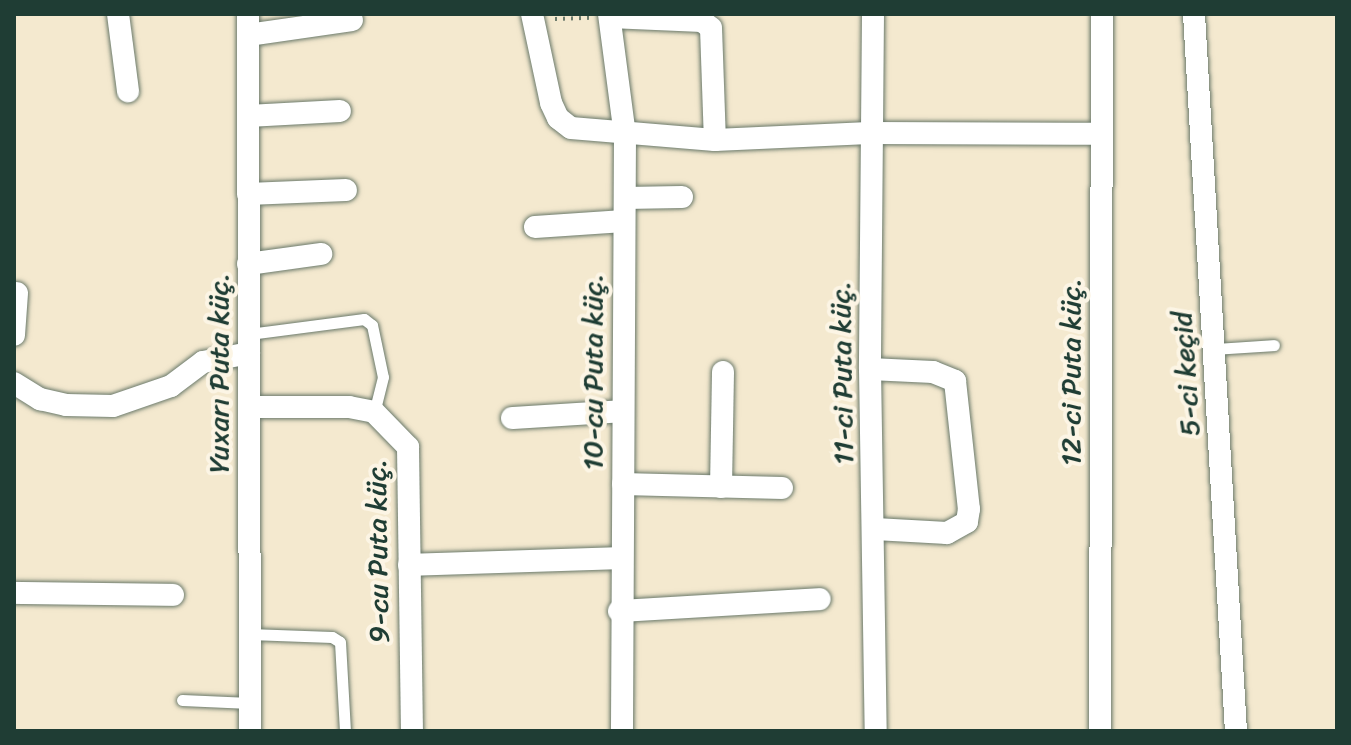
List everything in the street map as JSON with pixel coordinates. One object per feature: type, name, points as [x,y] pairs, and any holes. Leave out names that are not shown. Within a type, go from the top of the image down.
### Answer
[{"type":"street","points":[[118,14],[128,91]]},
{"type":"street","name":"11-ci Puta küç.","points":[[873,14],[869,133],[876,731]]},
{"type":"street","name":"12-ci Puta küç.","points":[[1100,731],[1102,14]]},
{"type":"street","name":"5-ci keçid","points":[[1194,14],[1236,731]]},
{"type":"street","points":[[609,16],[702,21],[711,28],[715,140]]},
{"type":"street","name":"10-cu Puta küç.","points":[[609,16],[625,135],[619,611],[622,731]]},
{"type":"street","points":[[532,17],[558,118],[571,128],[625,135],[715,140],[869,133],[1101,134]]},
{"type":"street","points":[[248,25],[352,20]]},
{"type":"street","name":"Yuxarı Puta küç.","points":[[248,25],[250,731]]},
{"type":"street","points":[[248,116],[340,111]]},
{"type":"street","points":[[248,194],[346,190]]},
{"type":"street","points":[[625,198],[682,197]]},
{"type":"street","points":[[535,227],[624,221]]},
{"type":"street","points":[[248,264],[321,254]]},
{"type":"street","points":[[14,335],[17,293]]},
{"type":"street","points":[[14,383],[40,399],[66,405],[113,406],[171,386],[203,362],[249,343]]},
{"type":"street","points":[[870,369],[933,372],[955,381],[969,509],[967,522],[947,533],[875,529]]},
{"type":"street","points":[[721,487],[723,372]]},
{"type":"street","points":[[249,407],[349,407],[374,412]]},
{"type":"street","points":[[512,418],[622,411]]},
{"type":"street","name":"9-cu Puta küç.","points":[[374,412],[387,420],[408,447],[412,731]]},
{"type":"street","points":[[623,484],[782,488]]},
{"type":"street","points":[[409,565],[620,558]]},
{"type":"street","points":[[14,593],[173,595]]},
{"type":"street","points":[[619,611],[820,599]]},
{"type":"lane","points":[[249,343],[364,319],[372,325],[383,377],[374,412]]},
{"type":"lane","points":[[1214,349],[1274,345]]},
{"type":"lane","points":[[249,634],[332,637],[340,642],[345,731]]},
{"type":"lane","points":[[182,700],[250,703]]},
{"type":"path","points":[[532,17],[609,16]]}]
